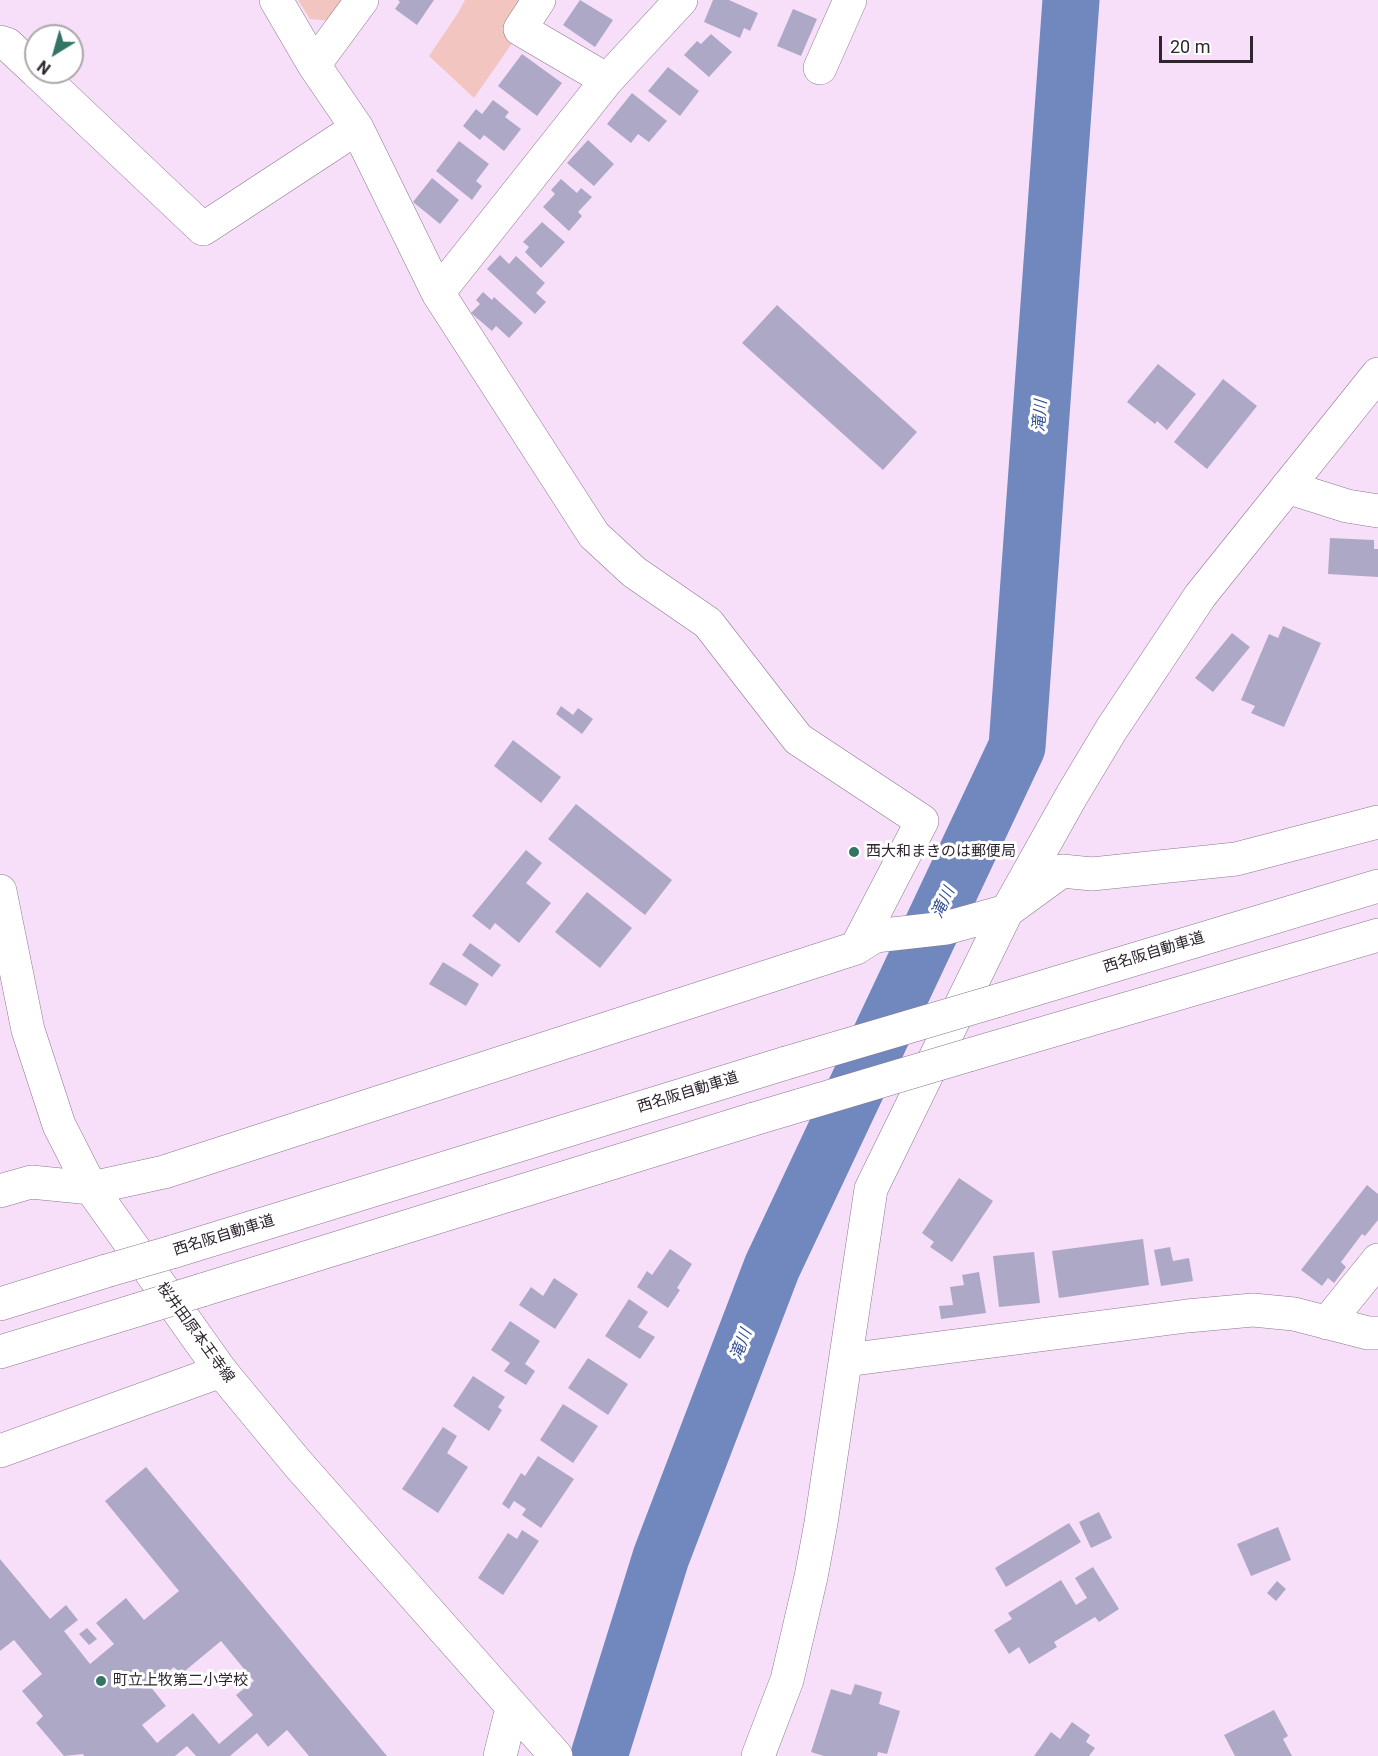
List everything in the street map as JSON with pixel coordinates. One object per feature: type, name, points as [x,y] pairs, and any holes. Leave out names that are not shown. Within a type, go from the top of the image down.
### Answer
[{"type":"main road","points":[[276,0],[314,65],[357,128],[438,293],[594,535],[634,572],[708,623],[798,739],[922,821],[866,942]]},
{"type":"main road","points":[[314,65],[362,0]]},
{"type":"main road","points":[[539,0],[520,29],[607,80]]},
{"type":"main road","points":[[438,293],[607,80],[681,0]]},
{"type":"main road","points":[[820,68],[850,0]]},
{"type":"main road","points":[[0,42],[7,44],[24,60]]},
{"type":"main road","points":[[49,84],[203,229],[357,128]]},
{"type":"main road","points":[[758,1756],[787,1680],[806,1603],[821,1523],[871,1189],[1007,911],[1072,795],[1118,721],[1200,596],[1378,374]]},
{"type":"main road","points":[[1287,487],[1347,506],[1378,511]]},
{"type":"main road","points":[[0,1191],[31,1182],[91,1188],[164,1172],[866,942],[946,928],[1007,911],[1062,871],[1092,874],[1236,859],[1378,822]]},
{"type":"main road","name":"西名阪自動車道","points":[[0,1304],[786,1063],[1378,886]]},
{"type":"main road","name":"桜井田原本王寺線","points":[[0,891],[8,967],[59,1125],[91,1188],[221,1371],[298,1464],[552,1751]]},
{"type":"main road","points":[[0,1352],[754,1119],[1378,936]]},
{"type":"main road","points":[[1327,1323],[1378,1260]]},
{"type":"main road","points":[[846,1360],[1187,1316],[1253,1310],[1294,1314],[1368,1333],[1378,1333]]},
{"type":"main road","points":[[0,1451],[221,1371]]},
{"type":"main road","points":[[500,1756],[512,1708]]},
{"type":"shaded area","points":[[298,0],[344,0],[331,21],[310,19]]},
{"type":"shaded area","points":[[465,0],[524,0],[504,32],[515,39],[474,98],[429,56]]},
{"type":"building","points":[[398,0],[434,0],[417,25],[395,9],[400,2]]},
{"type":"building","points":[[580,0],[613,20],[595,47],[563,25]]},
{"type":"building","points":[[713,0],[729,0],[758,13],[750,31],[744,28],[740,38],[704,22]]},
{"type":"building","points":[[793,9],[817,19],[801,56],[777,46]]},
{"type":"building","points":[[711,34],[732,52],[709,77],[684,55],[697,41],[701,44]]},
{"type":"building","points":[[522,54],[562,83],[537,116],[498,86]]},
{"type":"building","points":[[668,67],[699,91],[680,116],[648,91]]},
{"type":"building","points":[[632,93],[667,121],[649,142],[638,134],[631,143],[607,124]]},
{"type":"building","points":[[493,100],[509,112],[505,117],[521,129],[504,151],[484,135],[480,140],[463,126],[476,109],[482,114]]},
{"type":"building","points":[[588,140],[614,164],[594,186],[567,163]]},
{"type":"building","points":[[459,141],[489,164],[476,181],[482,186],[472,200],[436,171]]},
{"type":"building","points":[[432,178],[459,200],[440,224],[413,202]]},
{"type":"building","points":[[561,179],[577,193],[581,188],[592,197],[578,212],[582,216],[569,231],[543,207],[555,194],[551,190]]},
{"type":"building","points":[[542,222],[565,242],[541,268],[525,252],[529,247],[523,242]]},
{"type":"building","points":[[500,255],[509,264],[516,256],[545,283],[536,293],[546,302],[535,314],[487,269]]},
{"type":"building","points":[[483,292],[492,300],[494,297],[523,323],[509,338],[496,326],[492,331],[471,313],[480,304],[476,300]]},
{"type":"building","points":[[777,305],[917,432],[883,470],[742,343]]},
{"type":"building","points":[[1158,364],[1196,394],[1167,430],[1157,421],[1155,424],[1127,402]]},
{"type":"building","points":[[1223,379],[1257,406],[1207,469],[1174,442]]},
{"type":"building","points":[[1330,538],[1374,540],[1374,549],[1378,549],[1378,577],[1328,574]]},
{"type":"building","points":[[1283,626],[1321,643],[1284,727],[1251,713],[1255,706],[1241,700],[1269,634],[1278,638]]},
{"type":"building","points":[[1232,633],[1250,647],[1213,692],[1195,678]]},
{"type":"building","points":[[561,706],[573,715],[578,708],[593,719],[582,734],[556,714]]},
{"type":"building","points":[[513,740],[561,777],[541,803],[494,766]]},
{"type":"building","points":[[576,804],[672,880],[645,915],[548,839]]},
{"type":"building","points":[[526,850],[542,863],[526,883],[551,903],[519,943],[495,923],[490,930],[472,916]]},
{"type":"building","points":[[587,892],[632,928],[600,968],[555,932]]},
{"type":"building","points":[[470,943],[501,965],[492,977],[462,955]]},
{"type":"building","points":[[443,962],[479,984],[466,1006],[429,984]]},
{"type":"building","points":[[959,1178],[993,1201],[952,1262],[930,1247],[934,1242],[922,1233]]},
{"type":"building","points":[[1367,1185],[1378,1194],[1378,1220],[1365,1236],[1362,1234],[1341,1262],[1346,1267],[1334,1283],[1328,1278],[1322,1286],[1301,1270]]},
{"type":"building","points":[[1143,1239],[1149,1285],[1059,1298],[1052,1251]]},
{"type":"building","points":[[1170,1247],[1173,1261],[1189,1258],[1193,1281],[1161,1286],[1154,1250]]},
{"type":"building","points":[[670,1249],[692,1264],[677,1288],[680,1290],[668,1308],[637,1287],[647,1271],[652,1275]]},
{"type":"building","points":[[1034,1252],[1040,1303],[999,1307],[993,1256]]},
{"type":"building","points":[[979,1272],[986,1313],[941,1319],[939,1306],[953,1305],[950,1287],[964,1285],[962,1275]]},
{"type":"building","points":[[554,1278],[578,1294],[555,1329],[519,1305],[531,1287],[543,1296]]},
{"type":"building","points":[[629,1299],[648,1312],[638,1327],[655,1337],[640,1359],[605,1336]]},
{"type":"building","points":[[510,1321],[540,1341],[525,1364],[535,1371],[526,1385],[504,1371],[510,1363],[491,1350]]},
{"type":"building","points":[[588,1358],[628,1384],[608,1415],[568,1388]]},
{"type":"building","points":[[473,1376],[505,1397],[498,1407],[502,1410],[489,1431],[453,1406]]},
{"type":"building","points":[[563,1404],[598,1426],[573,1463],[540,1440]]},
{"type":"building","points":[[443,1427],[457,1436],[447,1453],[468,1467],[438,1513],[402,1489]]},
{"type":"building","points":[[538,1456],[574,1479],[541,1528],[522,1515],[526,1509],[514,1501],[509,1509],[502,1504],[521,1473],[525,1476]]},
{"type":"building","points":[[146,1467],[387,1756],[309,1756],[287,1730],[268,1747],[257,1733],[230,1756],[196,1756],[187,1746],[175,1756],[84,1756],[83,1754],[64,1756],[36,1723],[43,1716],[22,1691],[42,1674],[14,1640],[0,1651],[0,1559],[50,1619],[66,1605],[78,1620],[64,1631],[90,1664],[114,1644],[96,1623],[126,1598],[144,1620],[179,1591],[105,1501]],"holes":[[[221,1641],[254,1681],[236,1695],[253,1715],[219,1744],[193,1713],[157,1743],[142,1725],[166,1706],[150,1686],[174,1667],[180,1675]]]},
{"type":"building","points":[[1099,1512],[1112,1538],[1091,1548],[1079,1522]]},
{"type":"building","points":[[1069,1523],[1081,1542],[1006,1587],[995,1568]]},
{"type":"building","points":[[1278,1527],[1291,1560],[1251,1576],[1237,1544]]},
{"type":"building","points":[[522,1530],[539,1541],[503,1595],[478,1578],[508,1533],[517,1539]]},
{"type":"building","points":[[1093,1567],[1119,1609],[1099,1622],[1095,1617],[1054,1642],[1057,1647],[1029,1664],[1019,1647],[1009,1654],[994,1630],[1012,1619],[1008,1613],[1061,1580],[1076,1605],[1087,1598],[1075,1578]]},
{"type":"building","points":[[1277,1581],[1286,1589],[1276,1601],[1267,1593]]},
{"type":"building","points":[[87,1628],[97,1639],[89,1645],[79,1634]]},
{"type":"building","points":[[855,1684],[882,1692],[879,1704],[900,1711],[887,1754],[878,1752],[877,1756],[824,1756],[811,1752],[831,1689],[851,1695]]},
{"type":"building","points":[[1274,1710],[1288,1736],[1283,1739],[1292,1756],[1235,1756],[1224,1735]]},
{"type":"building","points":[[1072,1722],[1090,1735],[1086,1742],[1095,1748],[1089,1756],[1034,1756],[1051,1732],[1060,1739]]},
{"type":"waterway","name":"滝川","points":[[599,1756],[661,1557],[772,1267],[1017,747],[1071,0]]},
{"type":"place","name":"西大和まきのは郵便局","points":[[854,852]]},
{"type":"place","name":"町立上牧第二小学校","points":[[101,1681]]}]
